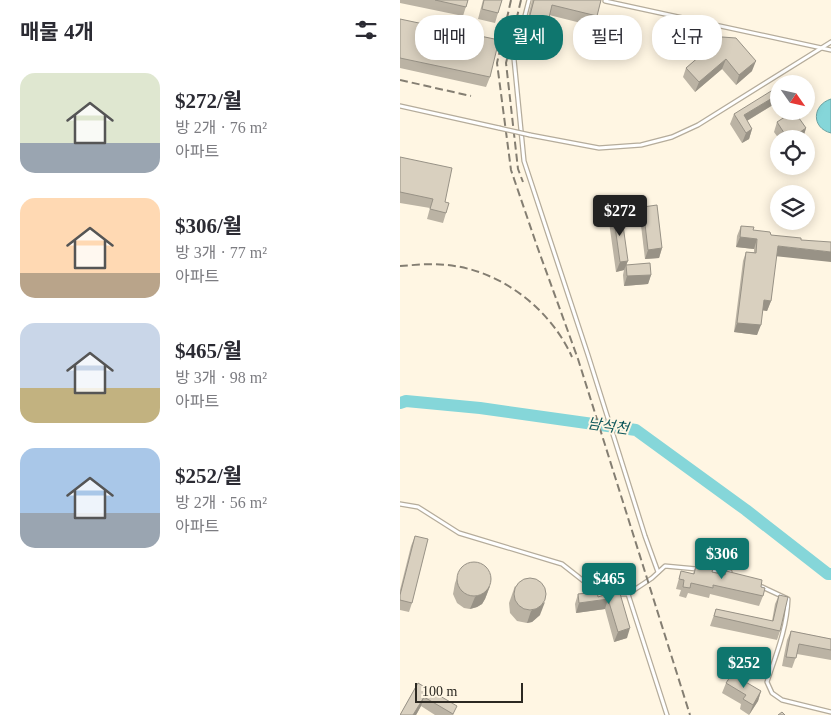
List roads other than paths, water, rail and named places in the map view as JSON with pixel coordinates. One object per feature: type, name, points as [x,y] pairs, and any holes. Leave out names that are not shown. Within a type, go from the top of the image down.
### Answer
[{"type":"lane","points":[[529,0],[514,59],[524,161],[658,572]]},
{"type":"lane","points":[[605,1],[831,50]]},
{"type":"lane","points":[[400,106],[530,135],[599,148],[641,145],[672,137],[698,125],[831,42]]},
{"type":"lane","points":[[400,504],[418,507],[459,533],[562,564],[587,584],[605,594],[628,594],[665,566],[730,572]]},
{"type":"lane","points":[[755,584],[788,599],[785,628],[767,682],[772,693],[782,700],[831,712]]},
{"type":"lane","points":[[628,594],[667,715]]},
{"type":"water","points":[[831,99],[831,133],[820,126],[816,116],[820,106]]},
{"type":"waterway","name":"남석천","points":[[400,403],[406,401],[480,408],[636,430],[746,510],[828,574],[831,574]]},
{"type":"railway","points":[[511,0],[497,63],[511,170],[578,359],[690,715]]},
{"type":"railway","points":[[521,0],[506,63],[518,169],[523,182]]},
{"type":"railway","points":[[400,80],[471,96]]},
{"type":"railway","points":[[400,266],[429,264],[467,268],[504,283],[521,294],[551,323],[572,357]]}]
